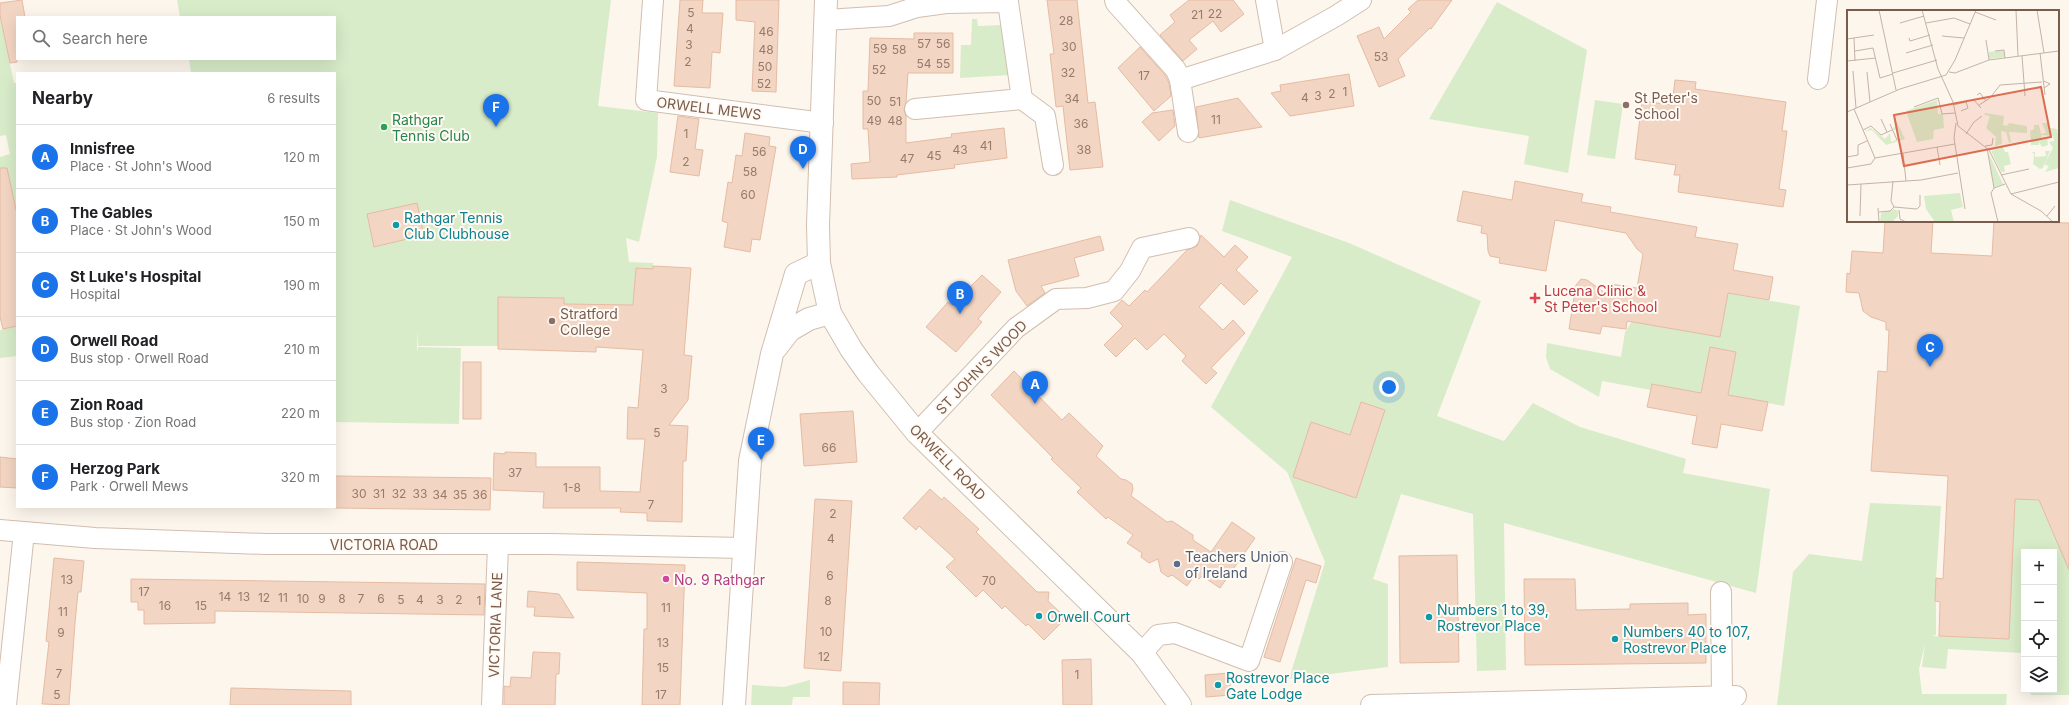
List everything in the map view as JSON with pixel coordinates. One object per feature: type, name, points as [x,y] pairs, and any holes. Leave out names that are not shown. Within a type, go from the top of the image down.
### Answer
[{"type":"street","name":"ORWELL MEWS","points":[[653,0],[646,100],[823,123]]},
{"type":"street","points":[[1115,0],[1116,3],[1176,70],[1180,80],[1188,132]]},
{"type":"street","points":[[1266,0],[1276,50]]},
{"type":"street","points":[[1180,80],[1276,50],[1361,0]]},
{"type":"street","points":[[1818,79],[1827,0]]},
{"type":"street","points":[[826,10],[889,16],[917,7],[946,1],[1008,2],[1022,99]]},
{"type":"street","name":"ORWELL ROAD","points":[[826,10],[823,123],[818,225],[819,263],[830,313],[851,349],[868,373],[917,433],[1142,653],[1172,701]]},
{"type":"street","points":[[915,109],[1022,99],[1045,116],[1053,165]]},
{"type":"street","name":"ST JOHN'S WOOD","points":[[917,433],[1016,328],[1056,299],[1087,298],[1114,291],[1130,272],[1142,248],[1189,238]]},
{"type":"street","points":[[734,705],[750,461],[772,354],[796,274],[819,263]]},
{"type":"street","points":[[772,354],[790,330],[809,319],[830,313]]},
{"type":"street","name":"VICTORIA ROAD","points":[[0,530],[95,538],[258,544],[744,548]]},
{"type":"street","points":[[6,705],[24,532]]},
{"type":"street","name":"VICTORIA LANE","points":[[492,705],[498,545]]},
{"type":"street","points":[[1142,653],[1158,635],[1176,633],[1249,661],[1282,562]]},
{"type":"street","points":[[1371,705],[1729,696],[1721,592]]},
{"type":"green space","points":[[177,0],[611,0],[598,106],[658,113],[657,157],[639,242],[626,238],[629,262],[653,263],[653,269],[636,268],[633,305],[564,304],[564,298],[498,297],[498,346],[418,346],[417,331],[417,352],[418,347],[461,348],[459,424],[336,422],[336,72],[191,72],[189,60],[336,60],[336,16],[180,16]]},
{"type":"green space","points":[[1497,2],[1587,50],[1568,173],[1524,164],[1529,136],[1429,119]]},
{"type":"green space","points":[[0,15],[14,83],[16,83],[16,213],[0,191],[0,157],[10,154],[6,135],[0,136]]},
{"type":"green space","points":[[972,19],[977,19],[978,26],[1002,25],[1010,75],[960,78],[961,45],[971,45]]},
{"type":"green space","points":[[1595,100],[1623,104],[1615,159],[1587,155]]},
{"type":"green space","points":[[1230,200],[1349,243],[1481,301],[1437,416],[1504,441],[1533,403],[1580,427],[1686,459],[1683,473],[1770,489],[1756,593],[1504,523],[1506,670],[1477,671],[1473,514],[1401,494],[1373,579],[1388,584],[1388,667],[1289,679],[1325,562],[1287,472],[1211,407],[1292,257],[1222,231]]},
{"type":"green space","points":[[1728,293],[1800,306],[1784,406],[1728,395],[1736,352],[1710,347],[1701,393],[1652,384],[1651,390],[1602,381],[1599,397],[1550,369],[1546,357],[1547,343],[1621,357],[1625,332],[1632,321]]},
{"type":"green space","points":[[16,326],[16,356],[0,358],[0,330]]},
{"type":"green space","points":[[1983,496],[2048,501],[2069,570],[2069,695],[2031,695],[2030,693],[2057,693],[2057,549],[2021,549],[2021,653],[1948,649],[1946,669],[1922,667],[1925,644],[1919,669],[1922,694],[2007,694],[2006,705],[1777,705],[1793,572],[1809,554],[1862,561],[1870,503],[1941,506],[1936,578],[1936,635],[1931,636],[2009,639]]},
{"type":"green space","points":[[810,680],[810,697],[793,697],[792,705],[751,705],[752,685],[784,687]]},
{"type":"building","points":[[22,0],[25,16],[16,16],[17,62],[10,63],[0,15],[0,3]]},
{"type":"building","points":[[680,0],[703,0],[702,13],[723,13],[720,53],[712,52],[710,88],[674,86]]},
{"type":"building","points":[[736,0],[779,0],[776,92],[752,91],[755,22],[736,20]]},
{"type":"building","points":[[1047,0],[1077,0],[1088,103],[1095,102],[1103,167],[1070,170],[1063,106],[1056,107],[1050,54],[1054,54]]},
{"type":"building","points":[[1189,0],[1233,0],[1244,14],[1221,32],[1213,21],[1189,40],[1197,49],[1183,61],[1160,35],[1175,22],[1170,15]]},
{"type":"building","points":[[1418,0],[1452,0],[1431,29],[1430,28],[1398,59],[1405,76],[1379,87],[1357,36],[1379,27],[1384,39],[1411,12],[1408,9]]},
{"type":"building","points":[[914,33],[953,33],[953,73],[908,73],[904,110],[906,116],[906,143],[952,137],[951,134],[1004,128],[1007,158],[954,165],[955,168],[897,175],[897,177],[852,179],[851,164],[870,162],[868,129],[863,129],[863,91],[868,91],[870,38],[914,39]]},
{"type":"building","points":[[1140,47],[1165,75],[1169,83],[1171,96],[1154,111],[1118,68]]},
{"type":"building","points":[[1349,74],[1354,106],[1290,116],[1271,93],[1281,91],[1280,85]]},
{"type":"building","points":[[1675,80],[1696,82],[1695,89],[1786,102],[1782,131],[1787,131],[1779,189],[1786,190],[1783,207],[1678,192],[1680,175],[1674,175],[1676,165],[1635,159],[1642,101],[1672,105]]},
{"type":"building","points":[[1238,98],[1262,127],[1199,138],[1196,107]]},
{"type":"building","points":[[1173,110],[1175,126],[1159,141],[1142,122],[1152,113]]},
{"type":"building","points":[[678,116],[699,119],[695,149],[703,150],[699,176],[670,172]]},
{"type":"building","points":[[745,133],[770,137],[769,146],[776,147],[760,240],[752,239],[750,252],[724,247],[728,223],[722,221],[728,182],[732,183],[736,155],[742,156]]},
{"type":"building","points":[[0,168],[7,168],[16,209],[16,326],[3,329],[0,317]]},
{"type":"building","points":[[1515,181],[1583,194],[1581,202],[1611,207],[1610,212],[1697,227],[1695,237],[1738,244],[1733,270],[1773,277],[1769,300],[1728,293],[1720,337],[1627,321],[1626,329],[1602,326],[1600,334],[1569,329],[1576,285],[1581,279],[1587,280],[1608,295],[1610,284],[1637,288],[1643,254],[1637,249],[1626,233],[1555,220],[1546,271],[1499,263],[1500,258],[1490,256],[1488,251],[1487,234],[1481,233],[1482,226],[1457,221],[1463,191],[1512,200]]},
{"type":"building","name":"Rathgar Tennis Club Clubhouse","points":[[417,203],[424,235],[374,247],[367,214]]},
{"type":"building","points":[[1885,222],[1933,222],[1931,253],[1992,256],[1994,222],[2069,223],[2069,570],[2039,500],[2015,499],[2009,639],[1939,636],[1940,602],[1935,601],[1936,578],[1943,579],[1948,476],[1871,471],[1878,371],[1887,372],[1889,330],[1886,330],[1886,322],[1871,317],[1863,311],[1859,293],[1846,292],[1847,273],[1850,274],[1852,251],[1883,253]]},
{"type":"building","points":[[1201,235],[1224,257],[1235,245],[1248,257],[1236,270],[1258,291],[1244,305],[1221,283],[1199,307],[1223,330],[1233,320],[1245,333],[1211,368],[1217,373],[1206,384],[1182,361],[1186,356],[1164,334],[1147,350],[1135,338],[1116,357],[1104,345],[1123,326],[1110,313],[1122,300],[1129,306],[1145,290],[1147,292],[1187,250],[1197,246]]},
{"type":"building","points":[[1100,236],[1104,250],[1074,258],[1079,276],[1041,286],[1045,293],[1027,306],[1016,291],[1008,260]]},
{"type":"building","points":[[653,266],[691,268],[684,355],[692,356],[688,400],[669,425],[688,426],[686,461],[683,461],[682,522],[647,521],[647,513],[620,512],[621,508],[543,508],[544,492],[493,490],[494,453],[505,454],[505,452],[536,453],[536,467],[600,467],[600,491],[640,492],[645,439],[627,439],[628,407],[638,408],[643,350],[596,347],[596,352],[498,349],[498,297],[564,298],[564,304],[633,305],[636,268],[653,269]]},
{"type":"building","points":[[982,275],[1001,292],[978,319],[982,322],[956,352],[926,327],[948,302],[952,305]]},
{"type":"building","points":[[1710,347],[1736,352],[1728,395],[1768,402],[1762,431],[1721,424],[1717,448],[1692,444],[1697,416],[1647,407],[1652,384],[1701,393]]},
{"type":"building","points":[[463,362],[481,362],[481,419],[463,419]]},
{"type":"building","points":[[1014,371],[1062,420],[1069,413],[1103,446],[1096,456],[1121,479],[1132,484],[1133,489],[1131,496],[1167,522],[1172,521],[1193,535],[1193,540],[1211,552],[1232,522],[1255,538],[1220,588],[1202,576],[1199,579],[1194,576],[1187,586],[1172,575],[1168,577],[1161,572],[1158,559],[1149,563],[1141,557],[1142,553],[1127,543],[1133,535],[1108,517],[1106,519],[1077,492],[1081,488],[1051,459],[1053,458],[991,395]]},
{"type":"building","points":[[1361,402],[1385,410],[1356,498],[1293,477],[1311,422],[1350,435]]},
{"type":"building","points":[[853,411],[857,462],[804,466],[800,414]]},
{"type":"building","points":[[0,457],[16,459],[16,488],[0,487]]},
{"type":"building","points":[[336,476],[491,478],[490,510],[335,508]]},
{"type":"building","points":[[930,489],[942,500],[944,497],[979,529],[976,532],[1037,592],[1049,592],[1048,601],[1066,618],[1044,640],[1028,624],[1026,626],[1005,606],[1002,609],[983,590],[976,597],[946,567],[955,559],[919,526],[916,530],[903,518]]},
{"type":"building","points":[[815,499],[852,501],[841,671],[804,668]]},
{"type":"building","name":"Numbers 1 to 39, Rostrevor Place","points":[[1457,555],[1459,662],[1400,663],[1399,556]]},
{"type":"building","points":[[54,558],[84,561],[81,592],[78,592],[69,705],[42,704],[49,642],[46,641]]},
{"type":"building","points":[[1296,558],[1321,566],[1316,583],[1306,580],[1280,662],[1264,657]]},
{"type":"building","points":[[577,562],[685,565],[680,705],[642,705],[644,629],[647,629],[647,593],[577,590]]},
{"type":"building","points":[[131,579],[485,584],[484,615],[215,611],[215,623],[144,624],[144,610],[138,610],[138,602],[131,602]]},
{"type":"building","name":"Numbers 40 to 107, Rostrevor Place","points":[[1524,579],[1575,579],[1576,610],[1630,609],[1630,604],[1688,603],[1688,615],[1706,614],[1706,663],[1525,665]]},
{"type":"building","points":[[528,591],[559,594],[574,618],[534,616],[535,607],[527,607]]},
{"type":"building","points":[[533,652],[560,653],[559,674],[556,674],[555,705],[504,705],[504,686],[510,687],[511,677],[531,678]]},
{"type":"building","points":[[1091,659],[1092,705],[1063,705],[1062,660]]},
{"type":"building","name":"Rostrevor Place Gate Lodge","points":[[1229,673],[1231,695],[1206,697],[1205,675]]},
{"type":"building","points":[[843,682],[880,683],[879,705],[843,705]]},
{"type":"building","points":[[231,688],[351,691],[351,705],[230,705]]},
{"type":"place","name":"St Peter's School","points":[[1626,105]]},
{"type":"place","name":"Rathgar Tennis Club","points":[[384,127]]},
{"type":"place","name":"Herzog Park","points":[[496,127]]},
{"type":"place","name":"Orwell Road","points":[[803,169]]},
{"type":"place","name":"Rathgar Tennis Club Clubhouse","points":[[396,225]]},
{"type":"place","name":"Lucena Clinic & St Peter's School","points":[[1535,298]]},
{"type":"place","name":"The Gables","points":[[960,314]]},
{"type":"place","name":"Stratford College","points":[[552,321]]},
{"type":"place","name":"St Luke's Hospital","points":[[1930,367]]},
{"type":"place","name":"Innisfree","points":[[1035,404]]},
{"type":"place","name":"Zion Road","points":[[761,460]]},
{"type":"place","name":"Teachers Union of Ireland","points":[[1177,564]]},
{"type":"place","name":"No. 9 Rathgar","points":[[666,579]]},
{"type":"place","name":"Orwell Court","points":[[1039,616]]},
{"type":"place","name":"Numbers 1 to 39, Rostrevor Place","points":[[1429,617]]},
{"type":"place","name":"Numbers 40 to 107, Rostrevor Place","points":[[1615,639]]},
{"type":"place","name":"Rostrevor Place Gate Lodge","points":[[1218,685]]}]
